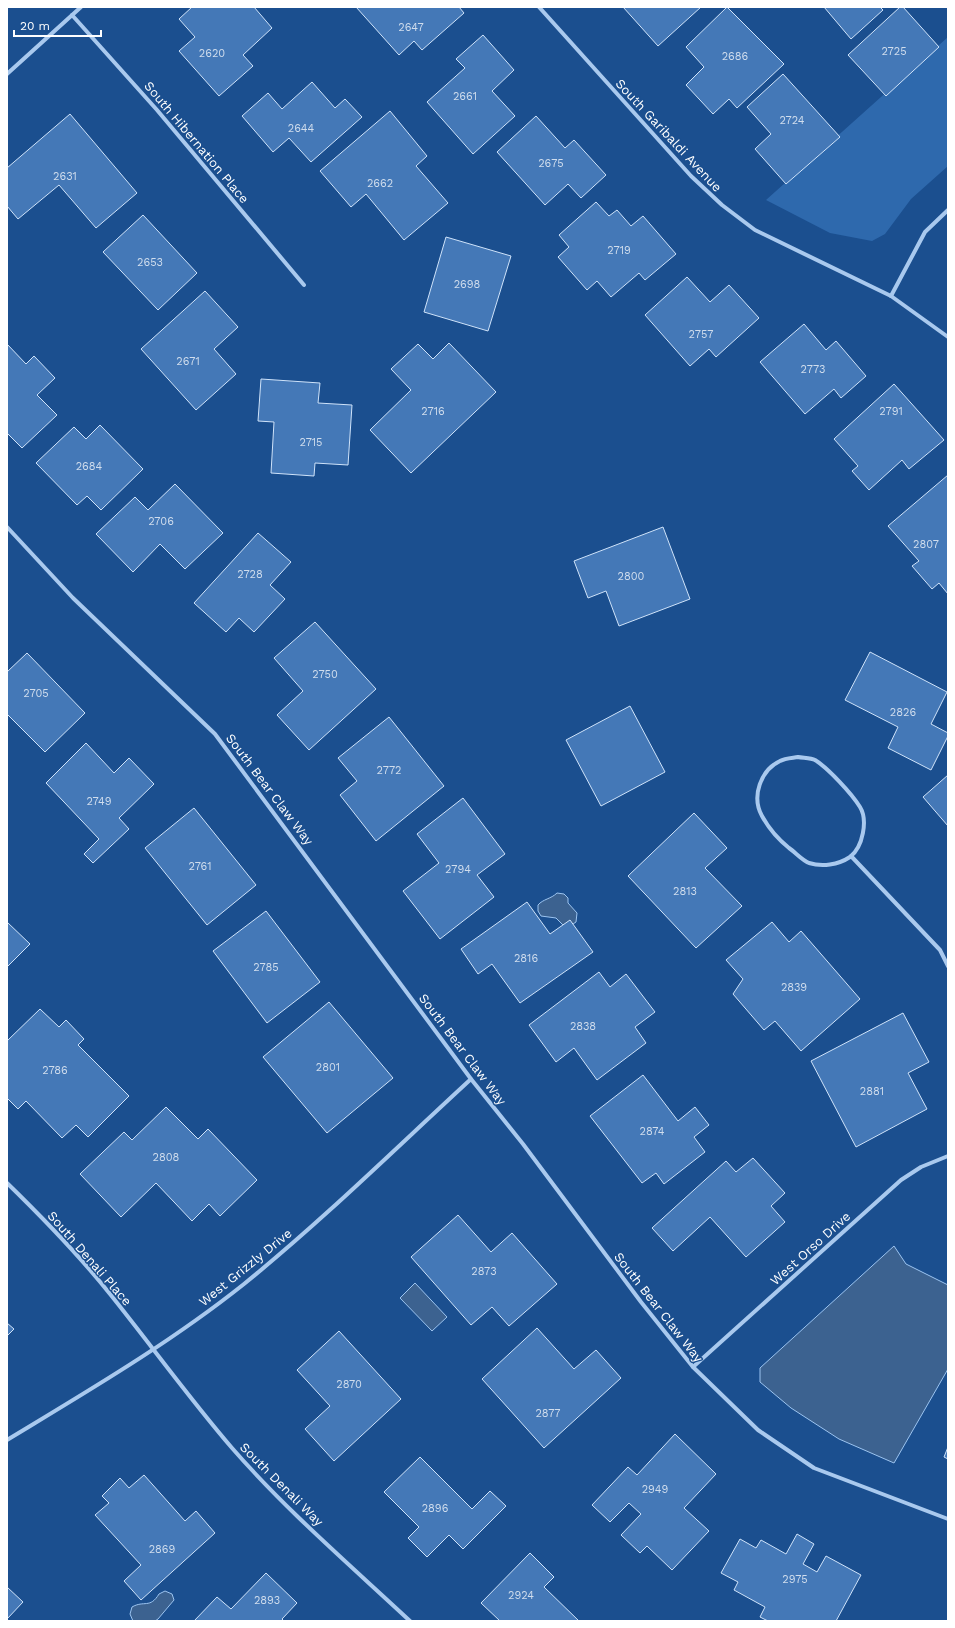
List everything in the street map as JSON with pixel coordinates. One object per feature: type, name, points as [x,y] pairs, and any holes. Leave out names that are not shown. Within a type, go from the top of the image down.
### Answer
[{"type":"street","points":[[7,74],[81,7]]},
{"type":"street","name":"South Garibaldi Avenue","points":[[538,7],[690,176],[722,205],[755,230],[891,296],[948,337]]},
{"type":"street","name":"South Hibernation Place","points":[[72,15],[157,110],[304,285]]},
{"type":"street","points":[[891,296],[925,232],[948,210]]},
{"type":"street","name":"South Bear Claw Way","points":[[7,527],[73,598],[215,734],[472,1080],[523,1144],[641,1302],[693,1367],[758,1430],[814,1468],[948,1519]]},
{"type":"street","points":[[798,757],[815,760],[839,782],[861,808],[864,825],[861,841],[851,856],[841,862],[824,865],[807,862],[781,841],[761,815],[758,798],[761,780],[766,770],[781,760],[798,757]]},
{"type":"street","points":[[851,856],[940,950],[948,966]]},
{"type":"street","name":"West Grizzly Drive","points":[[7,1440],[154,1350],[243,1285],[286,1249],[472,1080]]},
{"type":"street","name":"West Orso Drive","points":[[693,1367],[900,1180],[921,1167],[948,1156]]},
{"type":"street","name":"South Denali Place","points":[[7,1183],[56,1232],[109,1293],[154,1350]]},
{"type":"street","name":"South Denali Way","points":[[154,1350],[228,1444],[277,1496],[410,1621]]},
{"type":"shaded area","points":[[948,37],[948,166],[911,199],[885,234],[872,241],[830,233],[766,200]]},
{"type":"shaded area","points":[[557,893],[564,894],[568,898],[568,903],[577,913],[576,922],[570,926],[564,926],[556,918],[541,916],[538,911],[538,905],[540,903]]},
{"type":"shaded area","points":[[894,1246],[906,1264],[948,1285],[948,1369],[894,1463],[839,1439],[791,1408],[760,1382],[760,1368]]},
{"type":"shaded area","points":[[415,1283],[447,1317],[432,1331],[400,1298]]},
{"type":"shaded area","points":[[165,1591],[172,1594],[174,1600],[158,1619],[155,1621],[133,1621],[130,1614],[132,1607],[150,1603],[156,1599],[159,1594]]},
{"type":"building","points":[[192,7],[254,7],[272,28],[243,55],[253,66],[219,96],[179,51],[195,37],[179,19]]},
{"type":"building","points":[[356,7],[459,7],[464,13],[422,50],[414,41],[399,55]]},
{"type":"building","points":[[623,7],[701,7],[658,46]]},
{"type":"building","points":[[727,7],[784,64],[737,108],[729,99],[713,114],[686,85],[704,67],[686,47]]},
{"type":"building","points":[[824,7],[880,7],[883,10],[851,39]]},
{"type":"building","points":[[900,7],[903,7],[939,47],[886,96],[848,55]]},
{"type":"building","points":[[483,35],[514,70],[492,91],[515,116],[473,154],[427,102],[465,68],[456,59]]},
{"type":"building","points":[[783,74],[840,137],[786,184],[755,149],[771,134],[747,107]]},
{"type":"building","points":[[312,82],[335,108],[345,99],[362,117],[311,162],[289,138],[273,152],[242,116],[268,93],[282,109]]},
{"type":"building","points":[[390,111],[427,156],[416,166],[448,203],[404,240],[366,194],[351,207],[320,171]]},
{"type":"building","points":[[70,114],[137,193],[96,228],[59,185],[18,219],[7,206],[7,168]]},
{"type":"building","points":[[536,116],[565,148],[574,140],[606,175],[581,198],[568,184],[545,205],[497,152]]},
{"type":"building","points":[[596,202],[609,216],[617,210],[631,226],[643,216],[676,254],[645,280],[639,273],[611,297],[597,281],[587,290],[558,257],[569,247],[559,235]]},
{"type":"building","points":[[143,215],[197,273],[158,310],[103,252]]},
{"type":"building","points":[[446,237],[511,256],[488,331],[424,312]]},
{"type":"building","points":[[687,277],[710,302],[729,285],[759,318],[716,357],[709,349],[690,366],[645,315]]},
{"type":"building","points":[[205,291],[238,327],[214,349],[236,374],[196,410],[141,349]]},
{"type":"building","points":[[804,324],[826,350],[836,341],[866,376],[841,398],[834,389],[805,414],[760,362]]},
{"type":"building","points":[[449,343],[496,392],[411,473],[370,430],[411,390],[391,369],[418,344],[433,359]]},
{"type":"building","points":[[7,344],[26,364],[34,356],[55,378],[37,395],[57,415],[22,448],[7,433]]},
{"type":"building","points":[[261,379],[320,383],[318,403],[352,405],[348,465],[315,463],[314,476],[271,473],[274,422],[258,421]]},
{"type":"building","points":[[894,384],[944,440],[909,469],[902,460],[869,490],[852,471],[858,466],[834,439]]},
{"type":"building","points":[[100,425],[143,469],[101,510],[87,496],[77,505],[36,463],[74,427],[86,439]]},
{"type":"building","points":[[948,475],[948,594],[939,583],[932,589],[912,566],[919,561],[888,526]]},
{"type":"building","points":[[175,484],[223,533],[185,569],[160,544],[133,572],[96,534],[135,497],[148,510]]},
{"type":"building","points":[[663,527],[690,599],[619,626],[606,591],[588,598],[574,561]]},
{"type":"building","points":[[258,533],[291,562],[270,585],[285,599],[254,632],[239,618],[226,632],[194,603]]},
{"type":"building","points":[[315,622],[376,689],[309,750],[277,715],[303,691],[274,658]]},
{"type":"building","points":[[870,652],[947,692],[931,724],[948,733],[948,736],[931,770],[888,748],[898,727],[845,700]]},
{"type":"building","points":[[27,653],[85,713],[45,752],[7,714],[7,672]]},
{"type":"building","points":[[630,706],[665,772],[601,806],[566,740]]},
{"type":"building","points":[[389,717],[444,786],[376,841],[340,795],[357,781],[338,758]]},
{"type":"building","points":[[86,743],[114,773],[129,758],[154,784],[119,818],[129,829],[93,863],[84,854],[99,839],[46,783]]},
{"type":"building","points":[[948,775],[948,826],[923,797]]},
{"type":"building","points":[[463,798],[505,854],[477,875],[494,897],[440,939],[403,891],[439,863],[417,834]]},
{"type":"building","points":[[194,808],[256,885],[207,925],[145,848]]},
{"type":"building","points":[[694,813],[727,848],[705,868],[742,906],[696,948],[628,876]]},
{"type":"building","points":[[527,902],[550,934],[570,920],[593,952],[520,1003],[492,964],[478,974],[461,949]]},
{"type":"building","points":[[266,911],[320,982],[267,1023],[213,951]]},
{"type":"building","points":[[7,922],[30,944],[7,967]]},
{"type":"building","points":[[772,922],[789,942],[801,931],[860,999],[801,1051],[775,1021],[764,1030],[733,994],[743,979],[726,960]]},
{"type":"building","points":[[599,972],[610,987],[626,974],[655,1012],[635,1027],[646,1043],[597,1080],[574,1048],[556,1062],[529,1025]]},
{"type":"building","points":[[329,1002],[393,1078],[327,1133],[263,1057]]},
{"type":"building","points":[[40,1009],[59,1027],[66,1020],[84,1039],[78,1045],[129,1096],[88,1137],[76,1125],[62,1138],[26,1101],[18,1109],[7,1098],[7,1041]]},
{"type":"building","points":[[903,1013],[929,1062],[908,1073],[927,1109],[856,1147],[811,1061]]},
{"type":"building","points":[[643,1075],[678,1121],[695,1107],[709,1125],[694,1137],[705,1152],[664,1184],[656,1173],[642,1183],[590,1116]]},
{"type":"building","points":[[166,1107],[198,1139],[208,1129],[257,1180],[220,1216],[209,1204],[192,1221],[156,1183],[121,1217],[80,1174],[124,1132],[132,1140]]},
{"type":"building","points":[[753,1158],[785,1193],[771,1206],[785,1222],[746,1257],[710,1217],[673,1251],[652,1228],[726,1161],[736,1172]]},
{"type":"building","points":[[458,1215],[491,1252],[512,1233],[557,1284],[509,1326],[492,1307],[471,1325],[411,1257]]},
{"type":"building","points":[[7,1323],[14,1329],[7,1336]]},
{"type":"building","points":[[537,1328],[574,1369],[596,1350],[621,1378],[544,1448],[482,1379]]},
{"type":"building","points":[[339,1331],[401,1399],[334,1461],[305,1429],[330,1406],[297,1370]]},
{"type":"building","points":[[675,1434],[716,1474],[684,1508],[709,1531],[672,1570],[647,1546],[640,1553],[621,1535],[641,1514],[629,1503],[610,1522],[592,1505],[628,1467],[637,1475]]},
{"type":"building","points":[[948,1447],[948,1459],[944,1457]]},
{"type":"building","points":[[420,1457],[472,1509],[490,1491],[506,1506],[463,1549],[449,1535],[427,1557],[408,1538],[419,1527],[384,1492]]},
{"type":"building","points":[[144,1475],[185,1521],[196,1511],[215,1533],[141,1600],[124,1581],[141,1565],[95,1515],[109,1503],[102,1496],[120,1478],[129,1488]]},
{"type":"building","points":[[797,1534],[814,1544],[803,1564],[817,1572],[826,1556],[861,1575],[836,1621],[768,1621],[760,1617],[765,1607],[734,1590],[738,1582],[721,1573],[740,1539],[756,1548],[761,1540],[786,1554]]},
{"type":"building","points":[[530,1553],[554,1577],[544,1587],[579,1621],[500,1621],[481,1603]]},
{"type":"building","points":[[266,1573],[297,1603],[282,1619],[284,1621],[194,1621],[217,1597],[231,1609]]},
{"type":"building","points":[[7,1587],[23,1602],[7,1619]]}]
